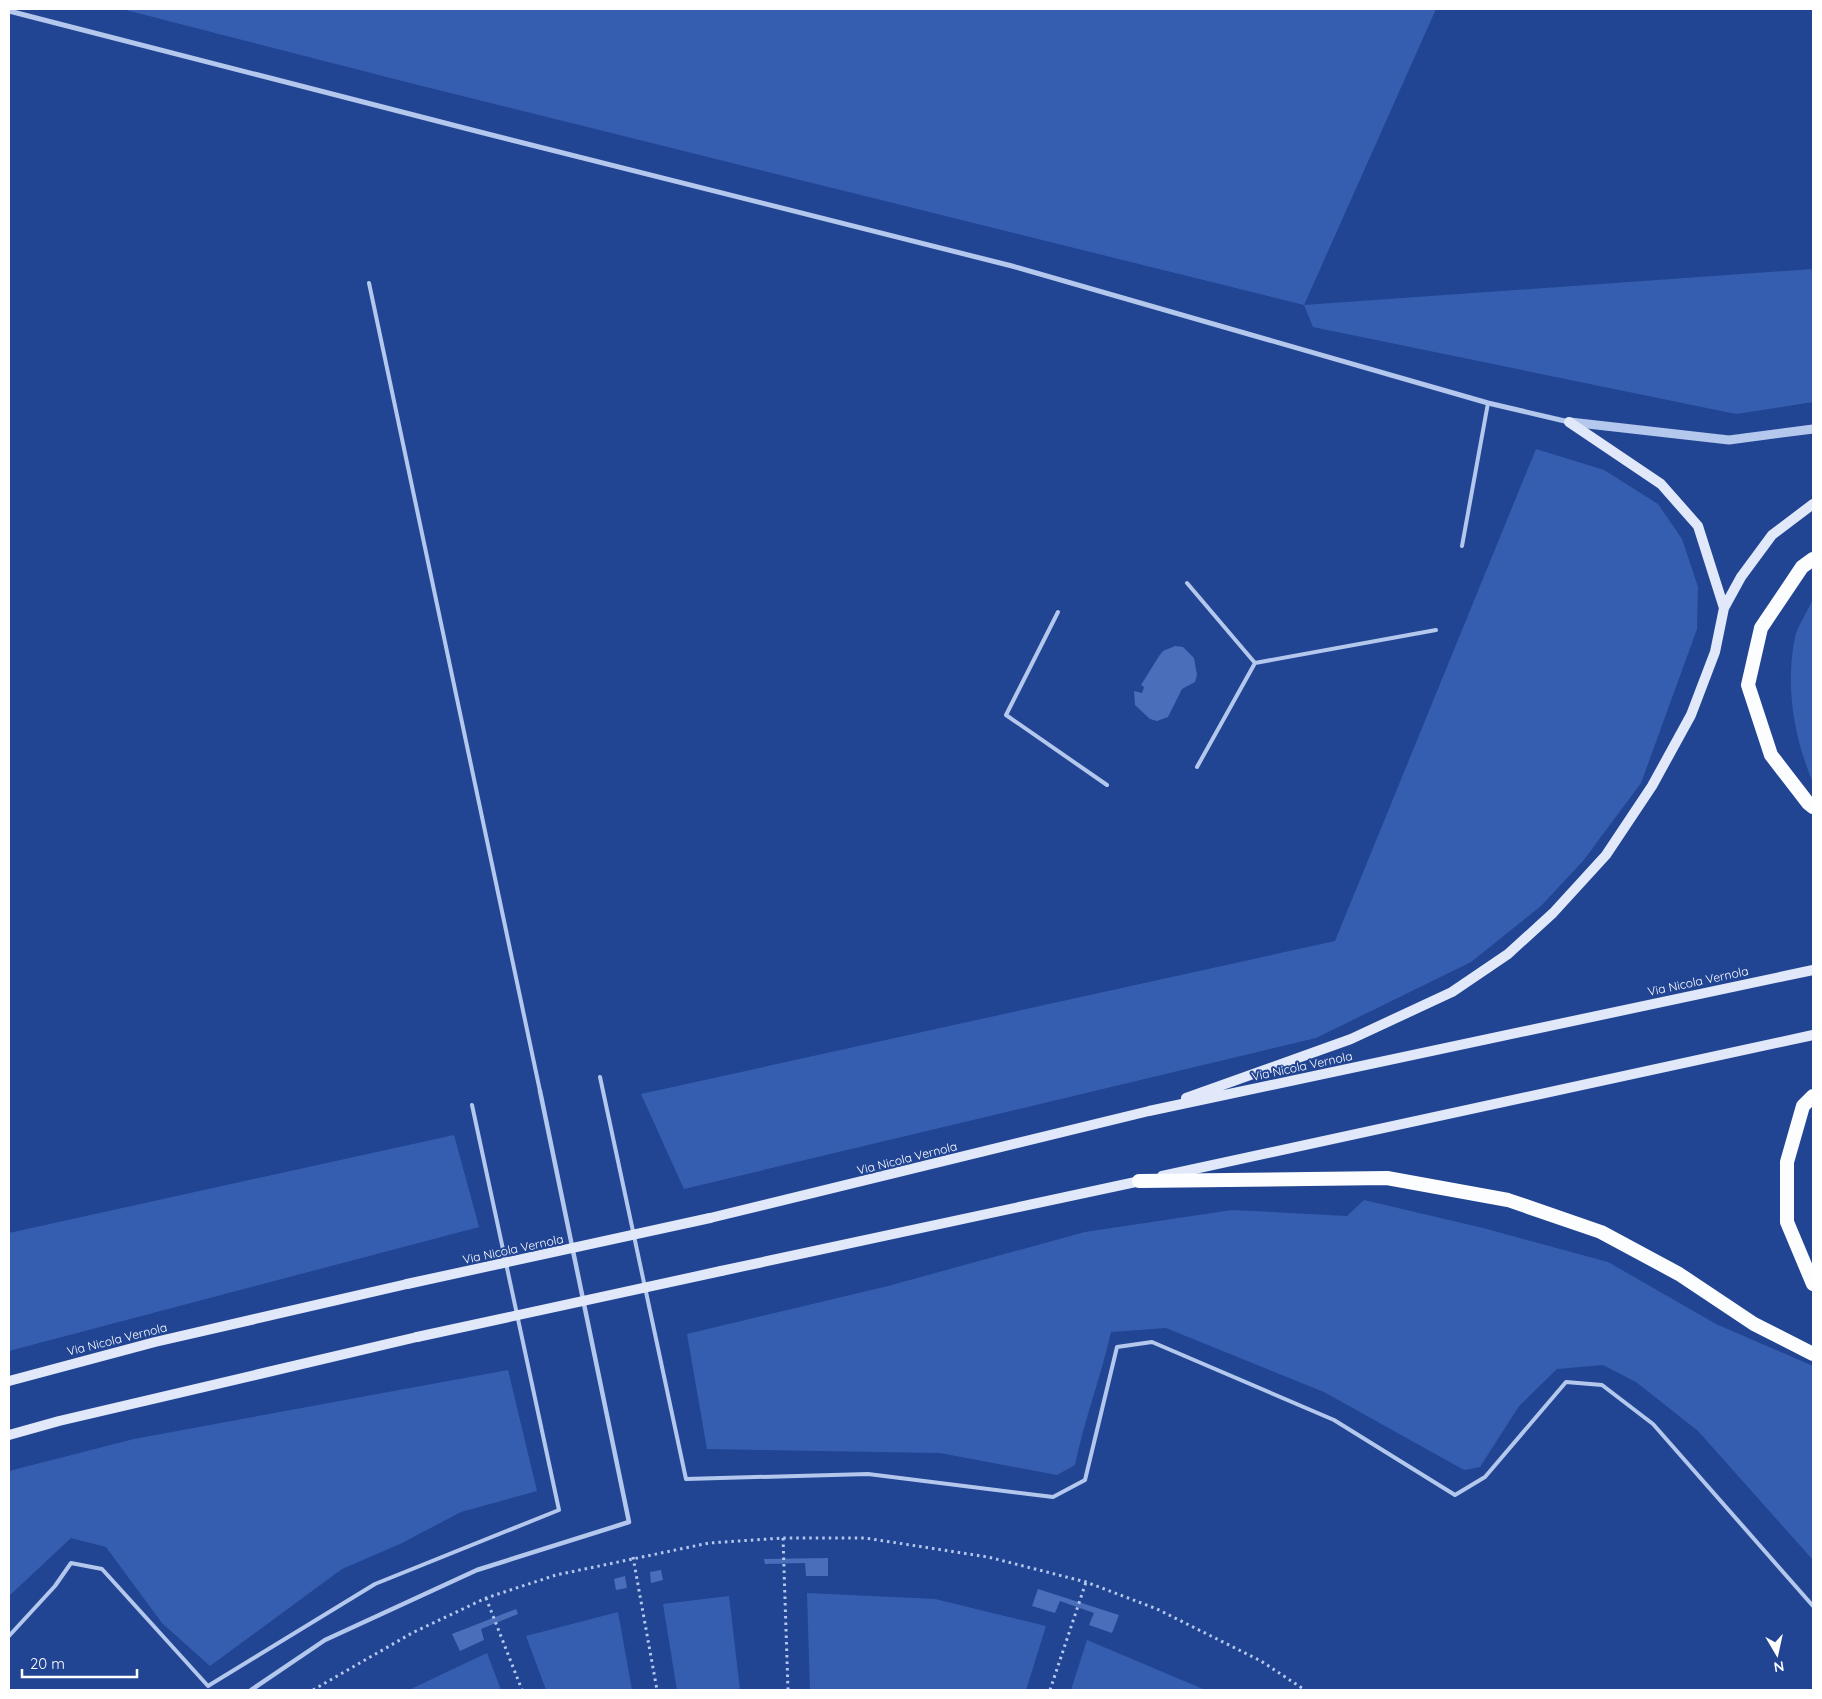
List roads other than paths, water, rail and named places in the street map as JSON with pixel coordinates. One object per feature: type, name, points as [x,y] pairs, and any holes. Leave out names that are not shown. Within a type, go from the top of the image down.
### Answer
[{"type":"highway","points":[[1813,559],[1802,567],[1761,628],[1748,685],[1771,754],[1813,807]]},
{"type":"highway","points":[[1813,1096],[1803,1106],[1787,1162],[1786,1222],[1813,1284]]},
{"type":"highway","points":[[1139,1181],[1387,1178],[1508,1200],[1601,1232],[1679,1274],[1754,1324],[1813,1354]]},
{"type":"main road","points":[[1570,422],[1661,484],[1698,526],[1724,608]]},
{"type":"main road","points":[[1149,1111],[1351,1039],[1452,992],[1508,954],[1553,913],[1606,855],[1652,786],[1691,716],[1715,652],[1724,608],[1741,577],[1772,535],[1813,504]]},
{"type":"main road","name":"Via Nicola Vernola","points":[[9,1380],[155,1342],[407,1284],[710,1218],[1149,1111],[1813,970]]},
{"type":"main road","points":[[9,1435],[69,1419],[417,1337],[1813,1035]]},
{"type":"street","points":[[9,11],[476,132],[1012,266],[1488,403],[1570,422],[1729,440],[1813,430]]},
{"type":"street","points":[[251,1690],[326,1640],[477,1570],[629,1522],[540,1091]]},
{"type":"lane","points":[[369,283],[540,1091]]},
{"type":"lane","points":[[1462,546],[1488,403]]},
{"type":"lane","points":[[1187,583],[1255,663]]},
{"type":"lane","points":[[1058,612],[1006,715],[1107,785]]},
{"type":"lane","points":[[1255,663],[1436,630]]},
{"type":"lane","points":[[1197,767],[1255,663]]},
{"type":"lane","points":[[600,1078],[686,1479],[868,1474],[1053,1497],[1085,1480],[1117,1347],[1152,1342],[1334,1420],[1455,1495],[1485,1477],[1566,1382],[1602,1385],[1653,1424],[1813,1606]]},
{"type":"lane","points":[[9,1636],[55,1586],[71,1562],[102,1568],[208,1686],[375,1584],[559,1510],[472,1106]]}]
